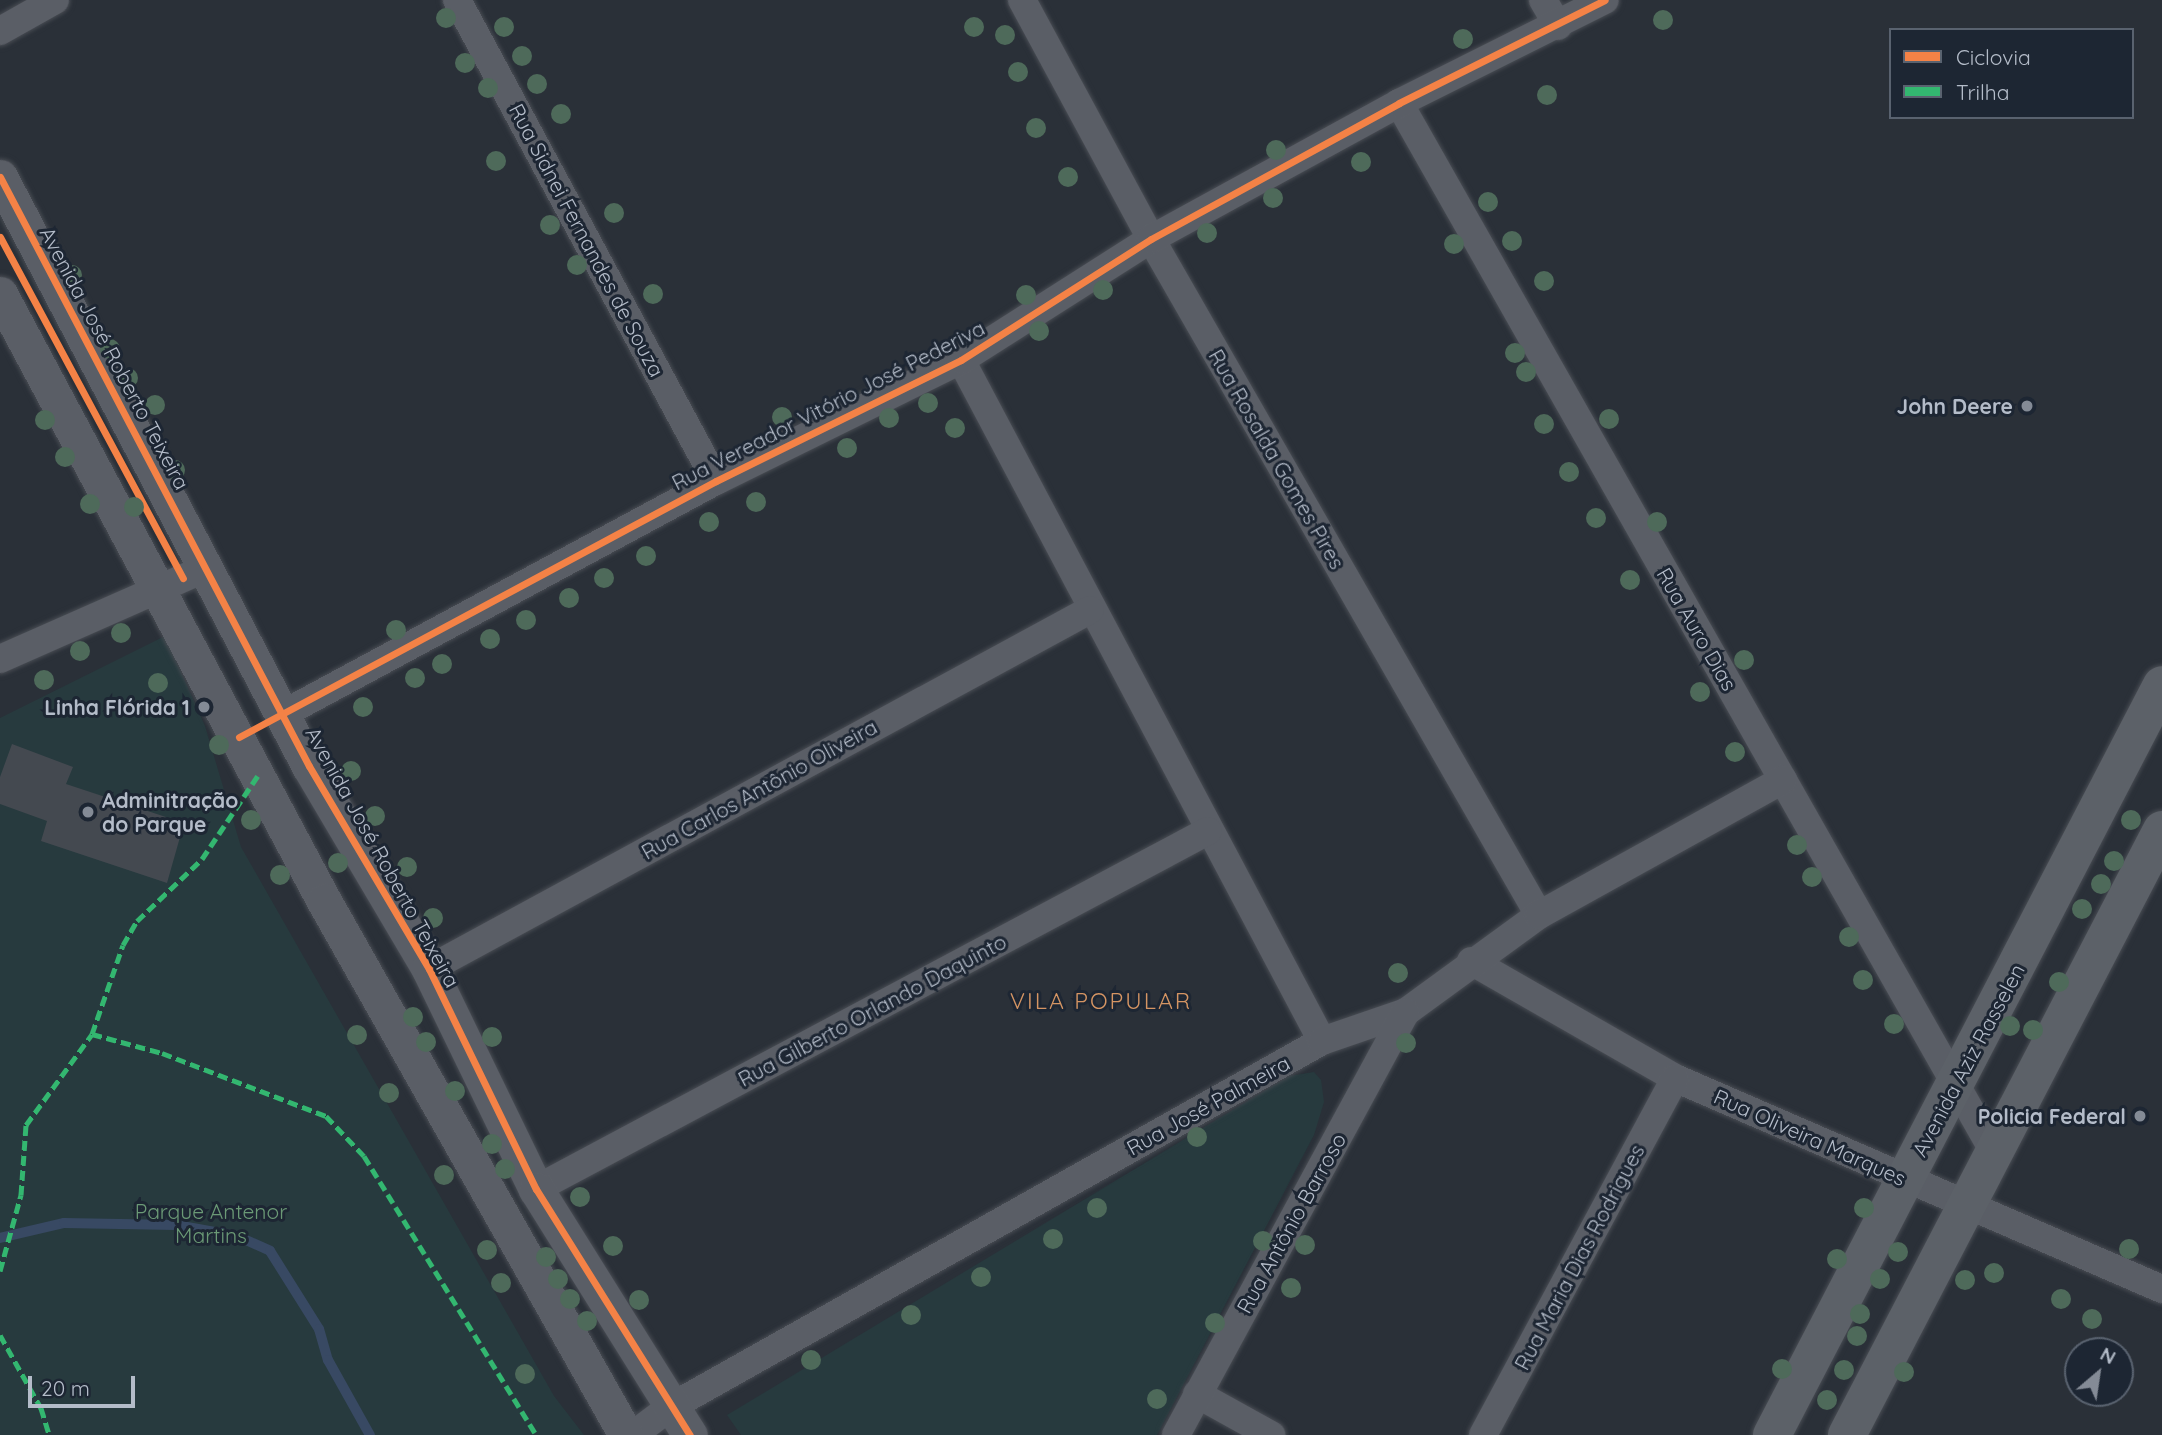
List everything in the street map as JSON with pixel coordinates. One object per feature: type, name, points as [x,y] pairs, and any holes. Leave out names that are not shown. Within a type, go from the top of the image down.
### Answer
[{"type":"main road","name":"Avenida Aziz Rasselen","points":[[1847,1435],[1936,1194],[1954,1086],[2162,685]]},
{"type":"main road","name":"Avenida Aziz Rasselen","points":[[1772,1435],[1936,1194],[1995,1154],[2162,830]]},
{"type":"street","points":[[0,31],[55,0]]},
{"type":"street","name":"Rua Sidnei Fernandes de Souza","points":[[457,0],[716,481]]},
{"type":"street","name":"Rua Rosalda Gomes Pires","points":[[1021,0],[1151,239],[1539,915]]},
{"type":"street","points":[[1543,0],[1558,26]]},
{"type":"street","name":"Rua Vereador Vitório José Pederiva","points":[[283,714],[716,481],[961,360],[1151,239],[1399,103],[1558,26],[1605,0]]},
{"type":"street","name":"Rua Auro Dias","points":[[1399,103],[1954,1086],[1995,1154]]},
{"type":"street","name":"Avenida José Roberto Teixeira","points":[[0,177],[283,714],[429,969],[536,1189],[680,1422]]},
{"type":"street","points":[[0,294],[239,737],[324,901],[626,1435]]},
{"type":"street","points":[[961,360],[1090,610],[1322,1041]]},
{"type":"street","points":[[0,659],[206,568]]},
{"type":"street","name":"Rua Carlos Antônio Oliveira","points":[[429,969],[1090,610]]},
{"type":"street","points":[[239,737],[283,714]]},
{"type":"street","name":"Rua José Palmeira","points":[[633,1435],[680,1422],[1322,1041],[1406,1012],[1471,961],[1539,915],[1783,780]]},
{"type":"street","name":"Rua Gilberto Orlando Daquinto","points":[[536,1189],[1208,831]]},
{"type":"street","name":"Rua Oliveira Marques","points":[[1471,961],[1675,1078],[1936,1194],[2162,1289]]},
{"type":"street","name":"Rua Antônio Barroso","points":[[1176,1435],[1406,1012]]},
{"type":"street","name":"Rua Maria Dias Rodrigues","points":[[1483,1435],[1675,1078]]},
{"type":"street","points":[[1197,1394],[1271,1435]]},
{"type":"green space","name":"Parque Antenor Martins","points":[[165,636],[205,726],[241,847],[554,1396],[584,1435],[0,1435],[0,718]]},
{"type":"green space","points":[[1314,1072],[1321,1080],[1324,1102],[1314,1135],[1157,1435],[741,1435],[727,1415],[1289,1076]]},
{"type":"building","name":"Adminitração do Parque","points":[[12,744],[73,767],[66,784],[184,823],[167,883],[41,841],[47,821],[0,804],[0,777]]},
{"type":"waterway","points":[[0,1238],[64,1223],[176,1225],[237,1236],[270,1251],[319,1329],[328,1360],[370,1435]]},
{"type":"marked path","points":[[0,1271],[21,1195],[26,1125],[92,1034],[123,945],[137,921],[202,859],[259,774]]},
{"type":"marked path","points":[[92,1034],[162,1053],[326,1116],[364,1156],[536,1435]]},
{"type":"marked path","points":[[0,1335],[41,1408],[49,1435]]},
{"type":"cycle path","points":[[239,737],[716,481],[961,360],[1151,239],[1399,103],[1605,0]]},
{"type":"cycle path","points":[[0,177],[309,766],[429,969],[536,1189],[690,1435]]},
{"type":"cycle path","points":[[0,237],[183,578]]},
{"type":"place","name":"John Deere","points":[[2027,406]]},
{"type":"place","name":"Linha Flórida 1","points":[[204,707]]},
{"type":"place","name":"Adminitração do Parque","points":[[88,812]]},
{"type":"place","name":"Policia Federal","points":[[2140,1116]]},
{"type":"district","name":"VILA POPULAR","points":[[1101,1001]]}]
